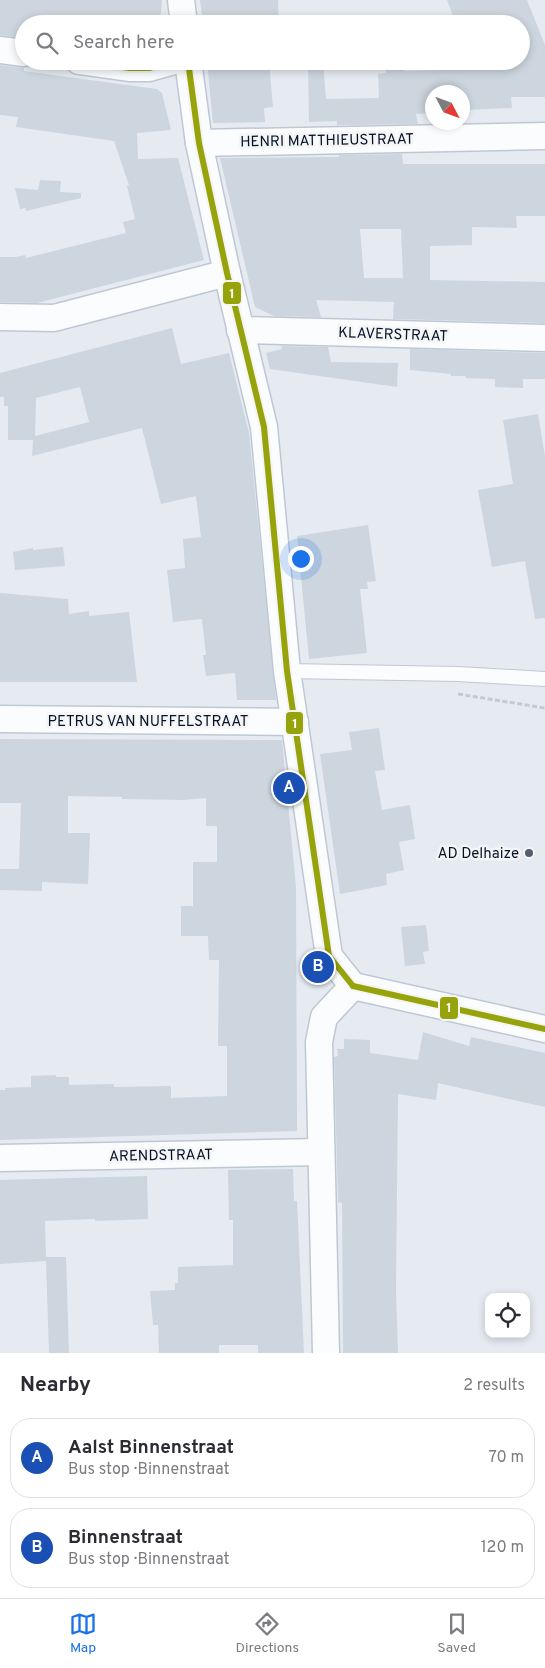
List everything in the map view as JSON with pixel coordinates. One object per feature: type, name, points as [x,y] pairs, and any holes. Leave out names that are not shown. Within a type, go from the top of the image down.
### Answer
[{"type":"street","points":[[181,0],[183,15]]},
{"type":"street","points":[[0,50],[15,52]]},
{"type":"street","points":[[189,70],[199,143],[226,273],[264,427],[287,671],[329,956],[353,986],[545,1029]]},
{"type":"street","name":"HENRI MATTHIEUSTRAAT","points":[[199,143],[545,136]]},
{"type":"street","points":[[0,318],[54,318],[226,273]]},
{"type":"street","name":"KLAVERSTRAAT","points":[[240,330],[545,338]]},
{"type":"street","name":"PETRUS VAN NUFFELSTRAAT","points":[[0,719],[295,722]]},
{"type":"street","points":[[326,1353],[319,1042],[324,1017],[353,986]]},
{"type":"street","name":"ARENDSTRAAT","points":[[0,1158],[321,1152]]},
{"type":"lane","points":[[287,671],[458,674],[545,679]]},
{"type":"building","points":[[0,0],[162,0],[161,15],[15,15],[15,37],[0,35]]},
{"type":"building","points":[[200,0],[278,0],[279,15],[202,15]]},
{"type":"building","points":[[447,0],[527,0],[545,45],[545,97],[511,97],[512,108],[470,110],[470,85],[425,85],[425,113],[416,114],[418,124],[337,125],[337,121],[309,122],[308,70],[324,70],[326,99],[379,98],[378,74],[386,73],[386,70],[530,70],[530,15],[453,15]]},
{"type":"building","points":[[0,65],[15,67],[15,70],[157,89],[162,93],[171,130],[137,133],[138,159],[178,158],[204,260],[37,303],[0,302],[0,257],[25,255],[26,258],[126,233],[123,222],[135,219],[127,186],[129,185],[114,141],[16,127],[18,117],[0,115]]},
{"type":"building","points":[[208,70],[270,70],[273,107],[264,108],[265,122],[213,123]]},
{"type":"building","points":[[402,154],[403,164],[545,164],[545,216],[516,216],[517,228],[472,227],[472,245],[430,246],[430,280],[545,282],[545,323],[393,319],[394,302],[316,300],[321,317],[274,316],[255,307],[220,158],[339,157],[339,155]],"holes":[[[360,229],[401,229],[403,278],[364,278]]]},
{"type":"building","points":[[40,180],[61,181],[60,192],[81,193],[81,198],[26,211],[25,208],[20,209],[15,188],[38,190]]},
{"type":"building","points":[[172,328],[181,364],[229,353],[249,433],[276,700],[237,700],[235,673],[206,676],[203,655],[206,655],[202,619],[173,622],[167,570],[185,568],[183,539],[201,537],[196,496],[161,504],[142,428],[32,456],[33,440],[8,440],[8,406],[4,406],[4,397],[0,397],[0,373]],"holes":[[[80,387],[89,422],[35,436],[36,398]]]},
{"type":"building","points":[[281,346],[328,347],[331,362],[398,363],[397,387],[270,369],[266,353],[282,349]]},
{"type":"building","points":[[410,349],[545,353],[545,379],[523,379],[523,388],[495,387],[495,379],[466,378],[465,376],[451,376],[451,374],[410,370]]},
{"type":"building","points":[[538,414],[545,456],[545,618],[535,619],[525,561],[492,567],[478,490],[513,484],[503,420]]},
{"type":"building","points":[[368,525],[376,581],[367,582],[368,589],[360,589],[367,653],[309,659],[297,536]]},
{"type":"building","points":[[63,547],[65,566],[15,570],[13,552],[33,548],[33,550]]},
{"type":"building","points":[[0,593],[68,599],[69,614],[89,611],[89,616],[129,612],[137,682],[0,682]]},
{"type":"building","points":[[379,728],[385,770],[375,771],[382,810],[410,805],[415,839],[399,842],[404,870],[386,874],[387,885],[340,894],[320,754],[352,750],[349,732]]},
{"type":"building","points":[[0,739],[282,740],[296,887],[297,1131],[0,1140],[0,1090],[5,1090],[5,1088],[31,1087],[31,1076],[56,1075],[56,1077],[69,1077],[69,1085],[114,1084],[114,1087],[171,1086],[171,1098],[227,1096],[227,1046],[218,1046],[219,960],[209,960],[208,936],[181,936],[181,906],[193,906],[193,862],[217,862],[217,826],[206,826],[206,798],[184,800],[68,796],[68,833],[90,833],[88,884],[42,882],[42,891],[0,890],[0,869],[19,869],[21,803],[0,803]]},
{"type":"building","points":[[426,925],[429,951],[423,952],[425,964],[405,966],[401,927]]},
{"type":"building","points":[[423,1032],[469,1046],[471,1037],[545,1053],[545,1107],[438,1083],[436,1100],[398,1094],[396,1290],[398,1353],[343,1353],[342,1203],[338,1202],[334,1057],[338,1056],[337,1049],[344,1049],[344,1039],[370,1040],[370,1053],[418,1060]]},
{"type":"building","points":[[293,1169],[294,1201],[297,1201],[304,1353],[258,1353],[258,1345],[219,1345],[219,1353],[159,1353],[158,1325],[153,1325],[150,1291],[175,1290],[175,1283],[178,1283],[178,1267],[233,1265],[233,1220],[229,1220],[228,1170]]},
{"type":"building","points":[[147,1176],[148,1219],[45,1221],[46,1257],[66,1257],[69,1353],[49,1353],[46,1261],[0,1264],[0,1180]]},
{"type":"transit line","name":"1","points":[[189,70],[199,143],[227,273],[264,427],[287,671],[329,956],[353,986]]},
{"type":"transit line","name":"1","points":[[353,986],[545,1029]]},
{"type":"place","name":"Aalst Binnenstraat","points":[[289,788]]},
{"type":"place","name":"AD Delhaize","points":[[529,853]]},
{"type":"place","name":"Binnenstraat","points":[[318,967]]}]
